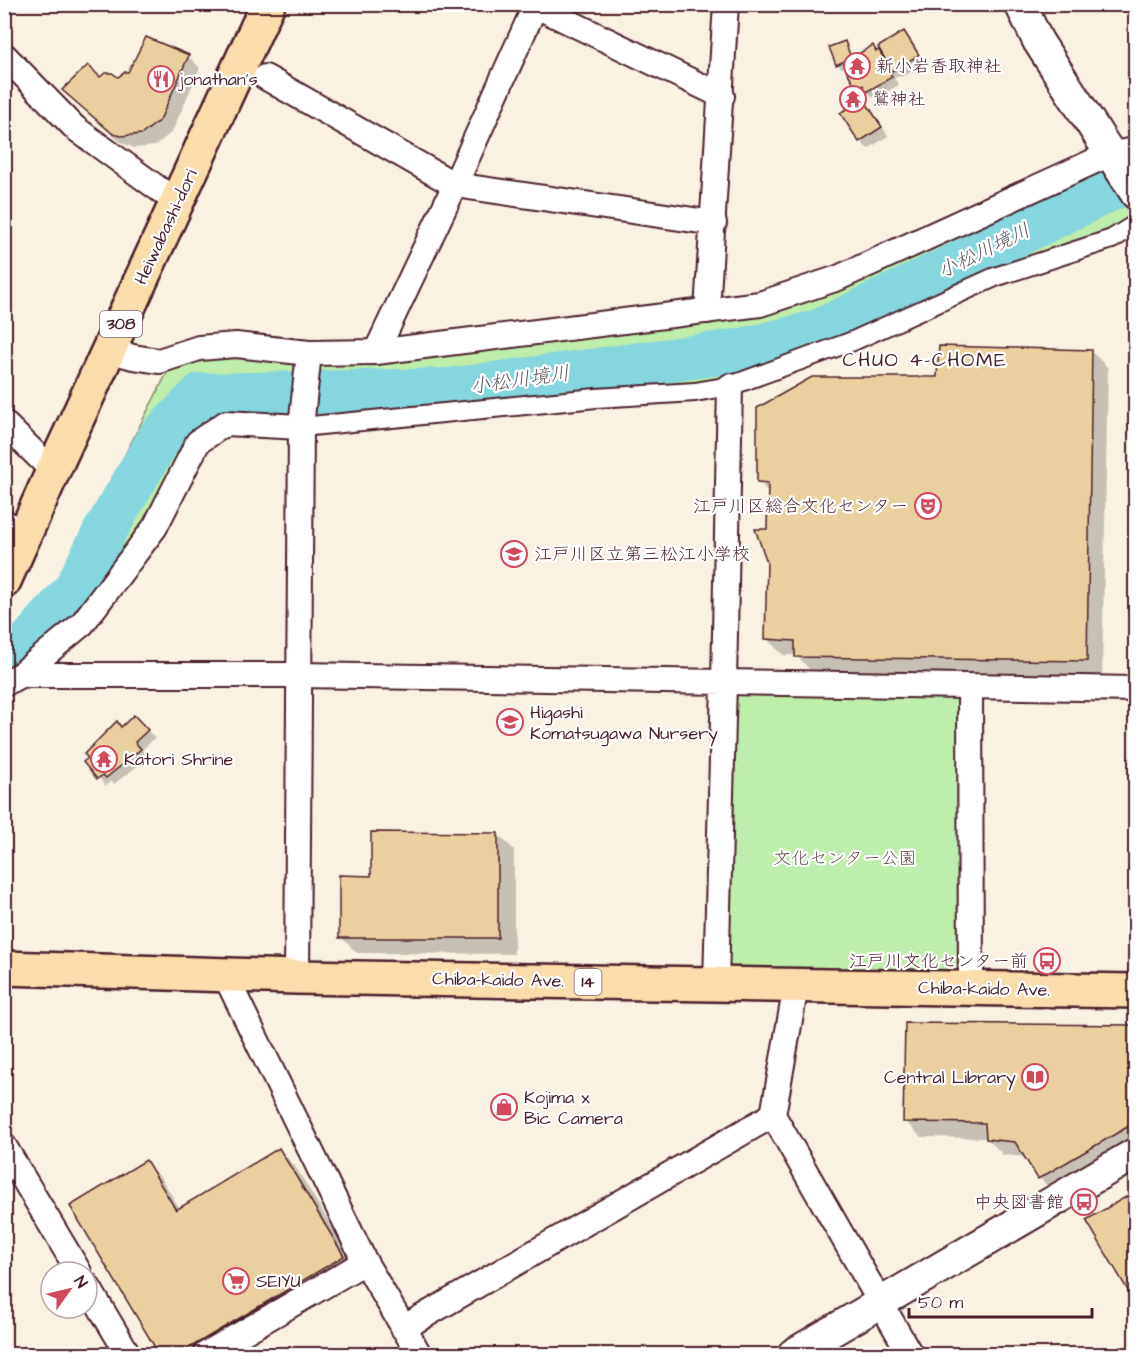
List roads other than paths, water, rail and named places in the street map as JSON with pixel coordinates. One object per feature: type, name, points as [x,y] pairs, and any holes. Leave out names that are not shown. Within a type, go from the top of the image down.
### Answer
[{"type":"main road","name":"Heiwabashi-dori","points":[[4,581],[15,528],[53,471],[268,4]]},
{"type":"main road","name":"Chiba-kaido Ave.","points":[[4,969],[297,977],[1136,991]]},
{"type":"street","points":[[707,311],[726,4]]},
{"type":"street","points":[[109,350],[159,361],[199,348],[236,345],[308,361],[760,304],[838,278],[1125,167],[1038,41],[1020,4]]},
{"type":"street","points":[[376,352],[455,185],[535,5],[722,96]]},
{"type":"street","points":[[4,54],[75,128],[178,203]]},
{"type":"street","points":[[265,77],[455,185],[714,223]]},
{"type":"street","points":[[12,680],[82,624],[154,527],[198,442],[226,423],[302,421],[695,392],[730,386],[854,341],[995,277],[1112,239],[1136,224]]},
{"type":"street","points":[[297,977],[302,421],[308,361]]},
{"type":"street","points":[[716,984],[730,386]]},
{"type":"street","points":[[4,423],[53,471]]},
{"type":"street","points":[[12,680],[299,675],[1136,689]]},
{"type":"street","points":[[970,687],[971,988]]},
{"type":"street","points":[[225,975],[365,1262],[419,1354]]},
{"type":"street","points":[[796,986],[773,1115],[910,1354]]},
{"type":"street","points":[[403,1328],[773,1115]]},
{"type":"street","points":[[4,1146],[72,1260]]},
{"type":"street","points":[[793,1354],[1136,1153]]},
{"type":"street","points":[[206,1354],[365,1262]]},
{"type":"street","points":[[99,1306],[128,1354]]},
{"type":"waterway","name":"小松川境川","points":[[4,662],[30,642],[75,590],[105,531],[160,437],[201,395],[449,390],[743,350],[817,332],[1136,177]]},
{"type":"place","name":"新小岩香取神社","points":[[857,66]]},
{"type":"place","name":"jonathan's","points":[[161,79]]},
{"type":"place","name":"鷲神社","points":[[853,99]]},
{"type":"place","name":"江戸川区総合文化センター","points":[[928,506]]},
{"type":"place","name":"江戸川区立第三松江小学校","points":[[514,554]]},
{"type":"place","name":"Higashi Komatsugawa Nursery","points":[[510,722]]},
{"type":"place","name":"Katori Shrine","points":[[104,759]]},
{"type":"place","name":"江戸川文化センター前","points":[[1047,961]]},
{"type":"place","name":"Central Library","points":[[1035,1077]]},
{"type":"place","name":"Kojima x Bic Camera","points":[[504,1107]]},
{"type":"place","name":"中央図書館","points":[[1084,1202]]},
{"type":"place","name":"SEIYU","points":[[236,1281]]},
{"type":"district","name":"CHUO 4-CHOME","points":[[925,360]]},
{"type":"park label","name":"文化センター公園","points":[[845,858]]}]
